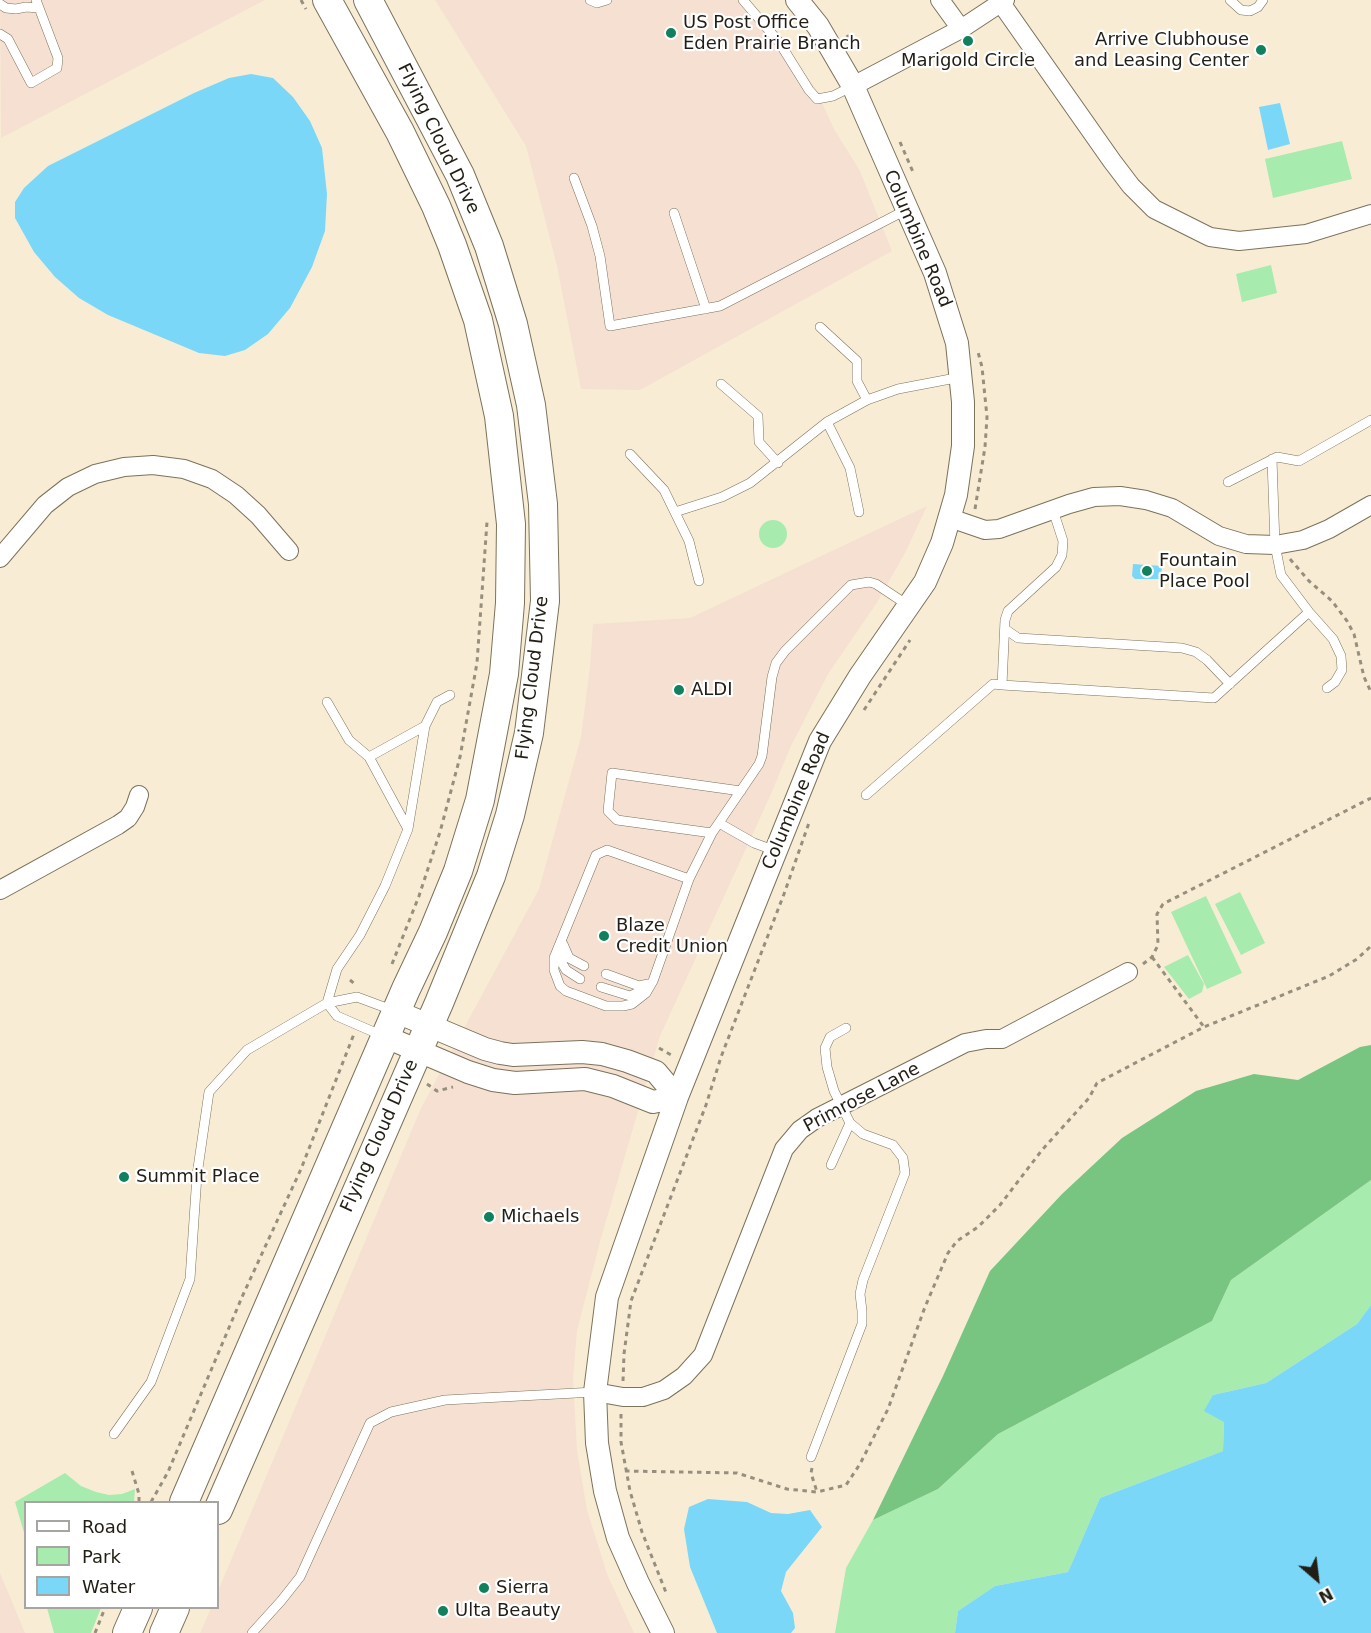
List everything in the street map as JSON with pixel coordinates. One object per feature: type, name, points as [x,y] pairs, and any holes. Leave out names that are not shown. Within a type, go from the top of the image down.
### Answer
[{"type":"main road","name":"Flying Cloud Drive","points":[[185,1501],[391,1024],[434,932],[458,871],[480,800],[504,674],[510,603],[511,524],[499,416],[478,320],[436,206],[400,132],[325,0]]},
{"type":"main road","name":"Flying Cloud Drive","points":[[219,1508],[418,1051],[491,876],[510,815],[529,734],[545,601],[543,504],[531,405],[513,324],[489,246],[460,176],[371,5]]},
{"type":"main road","points":[[127,1633],[138,1609]]},
{"type":"main road","points":[[164,1633],[175,1609]]},
{"type":"street","name":"Columbine Road","points":[[663,1633],[618,1538],[605,1491],[597,1443],[594,1392],[607,1297],[677,1097],[820,741],[925,582],[950,518],[956,495],[963,446],[961,376],[957,343],[947,307],[853,86],[818,26],[798,0]]},
{"type":"street","points":[[940,0],[961,29]]},
{"type":"street","points":[[853,86],[961,29],[1003,1],[1112,161],[1131,186],[1154,209],[1210,237],[1239,241],[1306,234],[1371,214]]},
{"type":"street","points":[[0,558],[45,505],[68,487],[95,474],[124,467],[153,465],[184,469],[212,479],[236,495],[258,515],[289,550]]},
{"type":"street","points":[[950,518],[985,530],[999,529],[1095,497],[1120,496],[1172,508],[1219,536],[1246,544],[1275,545],[1303,540],[1329,529],[1371,505]]},
{"type":"street","points":[[0,890],[118,825],[128,818],[139,795]]},
{"type":"street","name":"Primrose Lane","points":[[594,1392],[623,1397],[643,1397],[664,1390],[684,1376],[703,1355],[784,1149],[800,1130],[817,1118],[846,1115],[965,1043],[1002,1039],[1128,972]]},
{"type":"street","points":[[391,1024],[429,1025],[485,1049],[513,1055],[582,1052],[602,1054],[656,1072],[677,1097],[653,1102],[613,1086],[585,1079],[515,1083],[493,1080],[418,1051],[391,1024]]},
{"type":"lane","points":[[591,0],[597,3],[607,0]]},
{"type":"lane","points":[[743,0],[779,42],[817,99],[832,96],[853,86]]},
{"type":"lane","points":[[1230,0],[1240,10],[1250,11],[1258,7],[1263,0]]},
{"type":"lane","points":[[0,4],[6,8],[16,9],[38,4],[58,58],[57,68],[31,83],[8,39],[0,34]]},
{"type":"lane","points":[[574,178],[592,226],[600,256],[610,326],[720,306],[906,210]]},
{"type":"lane","points":[[675,213],[706,309]]},
{"type":"lane","points":[[820,327],[857,361],[857,381],[867,400]]},
{"type":"lane","points":[[675,512],[722,497],[750,483],[827,422],[867,400],[898,388],[961,376]]},
{"type":"lane","points":[[721,384],[758,416],[759,442],[778,463]]},
{"type":"lane","points":[[1228,482],[1277,457],[1299,461],[1371,420]]},
{"type":"lane","points":[[827,422],[850,468],[859,512]]},
{"type":"lane","points":[[630,454],[664,490],[689,541],[699,581]]},
{"type":"lane","points":[[1272,459],[1275,545],[1281,575],[1333,639],[1341,656],[1342,670],[1335,682],[1328,688]]},
{"type":"lane","points":[[1002,685],[1008,611],[1056,567],[1062,555],[1063,541],[1053,510]]},
{"type":"lane","points":[[689,879],[607,850],[602,852],[593,861],[554,958],[554,970],[560,986],[566,991],[597,1004],[623,1006],[646,993],[653,981],[689,879],[712,833],[755,771],[762,756],[772,677],[776,663],[785,651],[851,585],[869,582],[876,584],[909,606]]},
{"type":"lane","points":[[866,795],[993,684],[1214,698],[1309,612]]},
{"type":"lane","points":[[1005,629],[1018,638],[1182,648],[1196,652],[1207,660],[1230,684]]},
{"type":"lane","points":[[327,1003],[337,969],[360,935],[375,906],[408,829],[425,726],[437,702],[450,695]]},
{"type":"lane","points":[[327,702],[350,740],[369,757],[408,829]]},
{"type":"lane","points":[[369,757],[425,726]]},
{"type":"lane","points":[[712,833],[616,820],[608,811],[612,773],[741,791]]},
{"type":"lane","points":[[719,823],[754,843],[776,851]]},
{"type":"lane","points":[[562,939],[569,958],[584,966]]},
{"type":"lane","points":[[562,939],[562,963],[572,975],[580,979]]},
{"type":"lane","points":[[606,974],[639,986],[653,981]]},
{"type":"lane","points":[[601,987],[630,996],[644,990],[653,981]]},
{"type":"lane","points":[[114,1434],[151,1382],[190,1279],[197,1175],[208,1092],[247,1050],[327,1003],[357,997],[391,1024]]},
{"type":"lane","points":[[327,1003],[337,1016],[391,1024]]},
{"type":"lane","points":[[812,1457],[862,1324],[860,1294],[863,1280],[905,1173],[903,1158],[893,1145],[863,1134],[846,1115],[830,1079],[825,1048],[830,1037],[846,1028]]},
{"type":"lane","points":[[831,1165],[846,1115]]},
{"type":"lane","points":[[252,1633],[282,1601],[300,1577],[370,1423],[391,1412],[445,1400],[594,1392]]},
{"type":"path","points":[[1292,559],[1309,581],[1332,601],[1347,621],[1354,634],[1364,677],[1371,692]]},
{"type":"path","points":[[1128,972],[1152,957],[1158,945],[1157,914],[1163,904],[1371,798]]},
{"type":"path","points":[[625,1470],[737,1473],[787,1489],[817,1492],[846,1485],[860,1464],[888,1409],[925,1307],[948,1253],[957,1241],[978,1227],[1000,1205],[1042,1150],[1089,1098],[1097,1083],[1204,1027],[1329,976],[1357,959],[1371,946]]},
{"type":"path","points":[[1152,957],[1204,1027]]},
{"type":"path","points":[[812,1457],[811,1473],[817,1492]]},
{"type":"path","points":[[132,1471],[139,1501]]},
{"type":"path","points":[[95,1633],[105,1609]]},
{"type":"shaded area","points":[[0,0],[265,0],[1,138]]},
{"type":"shaded area","points":[[435,0],[745,0],[816,89],[834,129],[860,171],[892,251],[640,390],[581,389],[557,266],[526,146]]},
{"type":"shaded area","points":[[927,506],[905,553],[876,604],[828,674],[790,748],[660,1036],[601,1238],[577,1331],[573,1378],[577,1450],[587,1510],[607,1574],[634,1633],[200,1633],[211,1609],[219,1609],[219,1589],[421,1108],[539,889],[581,737],[593,624],[690,618]]},
{"type":"shaded area","points":[[0,1573],[25,1633],[0,1633]]},
{"type":"green space","points":[[1342,141],[1352,179],[1273,198],[1265,159]]},
{"type":"green space","points":[[1271,265],[1277,293],[1242,302],[1236,274]]},
{"type":"green space","points":[[773,520],[783,524],[787,534],[783,544],[773,548],[763,544],[759,534],[763,524]]},
{"type":"green space","points":[[1240,892],[1265,943],[1241,955],[1215,904]]},
{"type":"green space","points":[[1206,896],[1242,973],[1207,989],[1171,912]]},
{"type":"green space","points":[[1188,955],[1204,984],[1202,992],[1189,999],[1164,967]]},
{"type":"green space","points":[[1371,1045],[1371,1180],[1231,1280],[1212,1321],[998,1434],[938,1489],[873,1520],[943,1376],[990,1271],[1062,1194],[1122,1138],[1196,1091],[1254,1074],[1298,1080],[1360,1047]]},
{"type":"green space","points":[[1371,1180],[1371,1305],[1357,1324],[1266,1383],[1213,1395],[1224,1422],[1223,1451],[1100,1498],[1068,1572],[995,1586],[958,1611],[955,1633],[835,1633],[846,1568],[873,1520],[938,1489],[998,1434],[1212,1321],[1231,1280]]},
{"type":"green space","points":[[65,1473],[81,1486],[109,1495],[122,1494],[135,1489],[134,1501],[24,1501],[24,1533],[15,1502]]},
{"type":"green space","points":[[47,1609],[101,1609],[91,1633],[54,1633]]},
{"type":"water","points":[[251,74],[273,78],[293,97],[310,121],[322,148],[327,194],[325,231],[312,267],[290,308],[268,334],[245,350],[225,356],[199,353],[108,315],[79,298],[55,277],[34,252],[15,218],[15,202],[24,188],[48,166],[194,93],[229,78]]},
{"type":"water","points":[[1280,103],[1290,144],[1268,150],[1259,107]]},
{"type":"water","name":"Fountain Place Pool","points":[[1133,564],[1162,566],[1161,579],[1135,579],[1132,576]]},
{"type":"water","points":[[1371,1305],[1371,1633],[955,1633],[958,1611],[995,1586],[1068,1572],[1100,1498],[1223,1451],[1224,1422],[1204,1411],[1213,1395],[1266,1383],[1357,1324]]},
{"type":"water","points":[[708,1499],[747,1502],[771,1513],[788,1514],[810,1510],[822,1527],[786,1572],[781,1591],[793,1613],[795,1628],[791,1633],[717,1633],[690,1567],[684,1529],[689,1507]]},
{"type":"place","name":"US Post Office Eden Prairie Branch","points":[[671,33]]},
{"type":"place","name":"Marigold Circle","points":[[968,41]]},
{"type":"place","name":"Arrive Clubhouse and Leasing Center","points":[[1261,50]]},
{"type":"place","name":"Fountain Place Pool","points":[[1147,571]]},
{"type":"place","name":"ALDI","points":[[679,690]]},
{"type":"place","name":"Blaze Credit Union","points":[[604,936]]},
{"type":"place","name":"Summit Place","points":[[124,1177]]},
{"type":"place","name":"Michaels","points":[[489,1217]]},
{"type":"place","name":"Sierra","points":[[484,1588]]},
{"type":"place","name":"Ulta Beauty","points":[[443,1611]]}]
